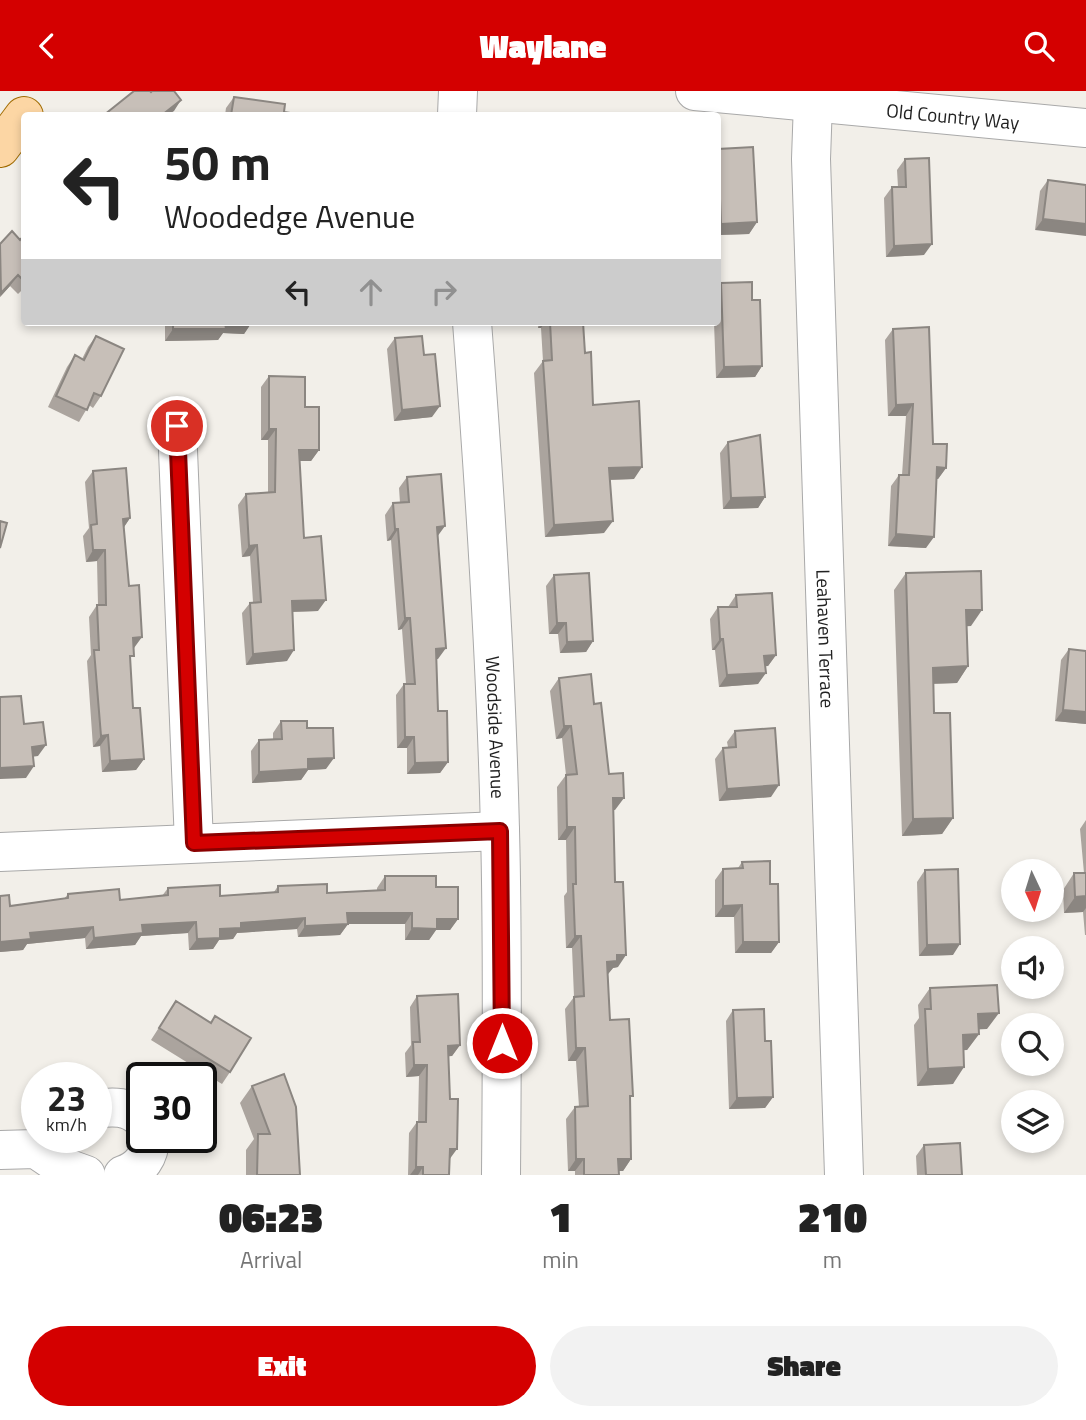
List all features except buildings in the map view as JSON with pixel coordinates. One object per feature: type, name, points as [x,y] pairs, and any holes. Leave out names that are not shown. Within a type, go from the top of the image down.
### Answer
[{"type":"main road","points":[[28,112],[42,91]]},
{"type":"main road","points":[[0,148],[21,121]]},
{"type":"street","points":[[457,112],[458,91]]},
{"type":"street","name":"Old Country Way","points":[[695,91],[1086,128]]},
{"type":"street","name":"Leahaven Terrace","points":[[813,102],[810,141],[844,1175]]},
{"type":"street","name":"Woodside Avenue","points":[[472,326],[489,548],[500,831],[502,1175]]},
{"type":"street","points":[[177,426],[194,843]]},
{"type":"street","points":[[0,852],[500,831]]},
{"type":"street","points":[[41,1153],[61,1166],[86,1175]]},
{"type":"street","points":[[123,1175],[136,1170],[148,1153]]},
{"type":"route","points":[[177,426],[194,843],[500,831],[502,1043]]}]
